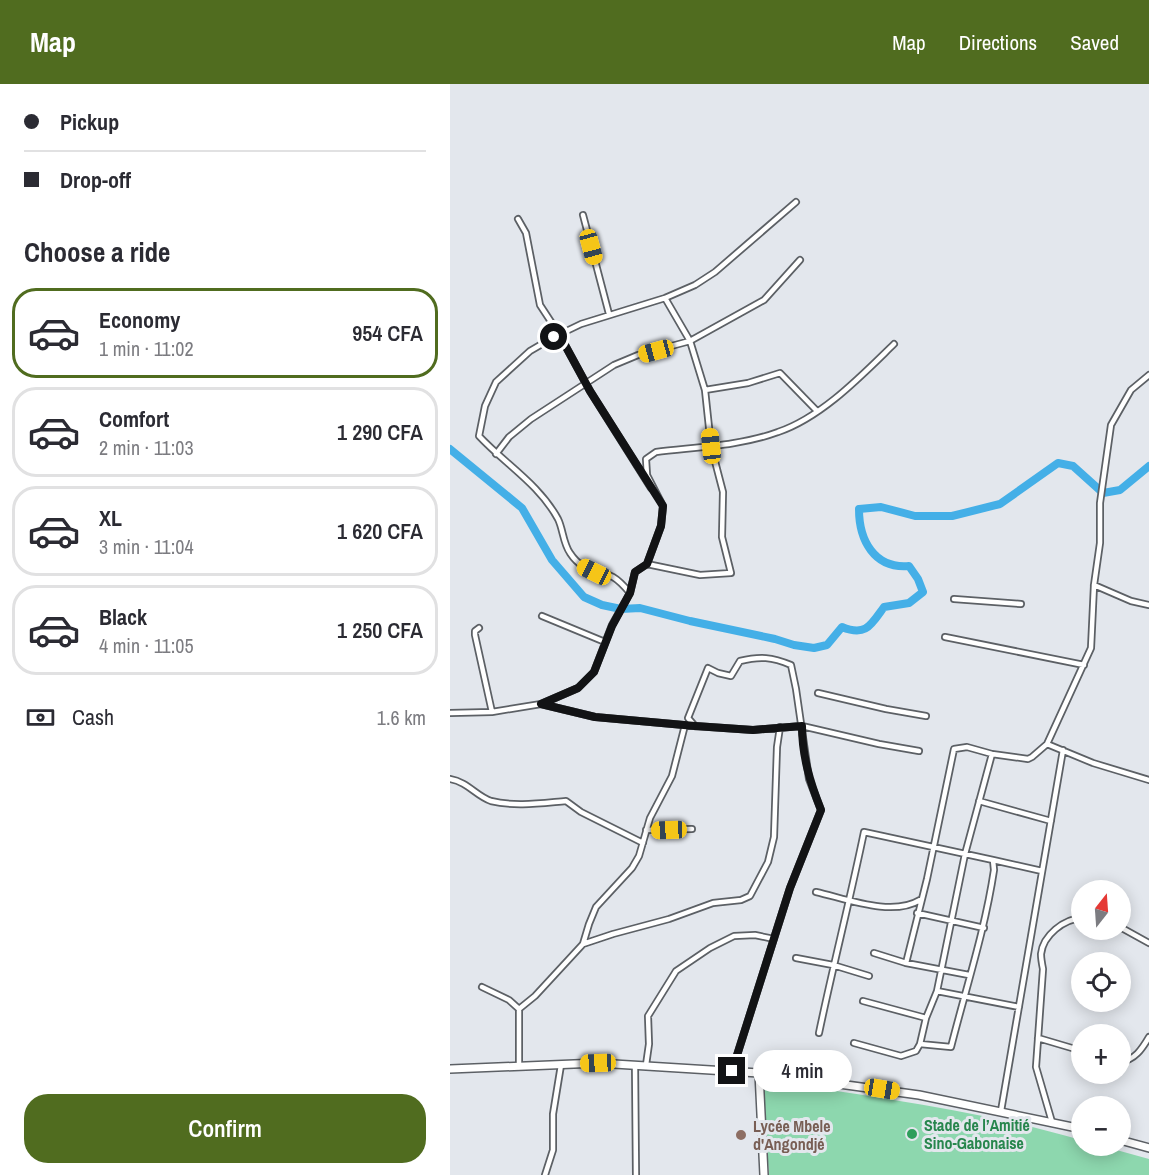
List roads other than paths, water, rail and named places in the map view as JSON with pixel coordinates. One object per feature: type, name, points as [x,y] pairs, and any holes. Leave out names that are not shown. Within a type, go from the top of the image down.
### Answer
[{"type":"main road","points":[[450,1069],[598,1063],[759,1073],[877,1088],[1071,1126]]},
{"type":"main road","points":[[759,1073],[764,1175]]},
{"type":"main road","points":[[1131,1143],[1149,1148]]},
{"type":"street","points":[[630,593],[612,576],[594,572],[582,566],[569,552],[558,519],[534,486],[478,436],[485,406],[496,382],[530,351],[559,334],[609,314],[695,285],[715,272],[796,202]]},
{"type":"street","points":[[583,215],[609,314]]},
{"type":"street","points":[[518,219],[526,233],[540,305],[585,382],[663,506]]},
{"type":"street","points":[[496,454],[509,437],[531,419],[614,365],[639,355],[690,341],[764,300],[800,260]]},
{"type":"street","points":[[647,564],[700,575],[731,573],[722,537],[723,492],[711,446],[705,390],[690,341],[665,297]]},
{"type":"street","points":[[450,713],[492,712],[541,704],[582,685],[594,672],[605,642],[630,593],[635,572],[647,564],[661,526],[663,506],[647,475],[646,459],[656,452],[736,442],[779,432],[817,411],[860,376],[894,344]]},
{"type":"street","points":[[705,390],[748,383],[780,373],[817,411]]},
{"type":"street","points":[[906,963],[954,749],[967,747],[992,754],[1028,759],[1032,757],[1047,744],[1092,648],[1094,585],[1100,543],[1101,492],[1111,425],[1131,390],[1149,375]]},
{"type":"street","points":[[1094,585],[1131,601],[1149,605]]},
{"type":"street","points":[[954,599],[1022,604]]},
{"type":"street","points":[[542,616],[605,642]]},
{"type":"street","points":[[479,628],[475,634],[492,712]]},
{"type":"street","points":[[945,637],[1084,665]]},
{"type":"street","points":[[695,726],[688,718],[708,668],[731,676],[740,661],[758,657],[777,659],[790,665],[802,726],[802,741],[809,779],[821,810],[790,888],[732,1071]]},
{"type":"street","points":[[818,693],[926,716]]},
{"type":"street","points":[[541,704],[595,717],[695,726],[753,730],[802,726],[919,751]]},
{"type":"street","points":[[519,1009],[535,996],[583,944],[588,924],[597,908],[636,863],[653,809],[672,776],[685,725]]},
{"type":"street","points":[[583,944],[669,920],[713,903],[741,900],[750,896],[768,862],[774,837],[777,747],[780,728]]},
{"type":"street","points":[[1047,744],[1093,763],[1149,780]]},
{"type":"street","points":[[1001,1111],[1063,750]]},
{"type":"street","points":[[854,1043],[901,1056],[916,1051],[920,1044],[926,1018],[938,991],[965,854],[992,754]]},
{"type":"street","points":[[450,779],[462,782],[489,801],[526,804],[566,801],[580,812],[643,843]]},
{"type":"street","points":[[979,801],[1051,821]]},
{"type":"street","points":[[646,830],[692,829]]},
{"type":"street","points":[[819,1033],[864,832],[1042,871]]},
{"type":"street","points":[[920,1044],[951,1047],[969,975],[984,928],[994,870],[993,860]]},
{"type":"street","points":[[816,892],[885,908],[910,906],[920,900]]},
{"type":"street","points":[[917,913],[984,928]]},
{"type":"street","points":[[1052,1122],[1036,1067],[1043,949],[1061,924],[1071,919]]},
{"type":"street","points":[[1131,933],[1149,943]]},
{"type":"street","points":[[646,1065],[649,1044],[648,1017],[676,971],[710,948],[734,936],[755,935],[774,939]]},
{"type":"street","points":[[874,953],[906,963],[969,975]]},
{"type":"street","points":[[796,958],[833,965],[869,976]]},
{"type":"street","points":[[482,987],[509,1000],[519,1009],[519,1067]]},
{"type":"street","points":[[938,991],[963,998],[1018,1007]]},
{"type":"street","points":[[863,1001],[926,1018]]},
{"type":"street","points":[[1131,1059],[1139,1053],[1149,1037]]},
{"type":"street","points":[[1038,1038],[1071,1048]]},
{"type":"street","points":[[545,1175],[553,1149],[553,1114],[561,1065]]},
{"type":"street","points":[[635,1065],[636,1175]]},
{"type":"waterway","points":[[450,449],[522,508],[552,560],[584,597],[602,605],[621,609],[640,608],[814,648],[827,645],[842,627],[857,631],[867,628],[884,607],[909,603],[923,592],[909,566],[886,563],[871,550],[862,531],[859,509],[881,507],[915,516],[952,516],[1000,504],[1058,463],[1073,466],[1103,493],[1120,490],[1149,466]]},
{"type":"place","name":"Stade de l’Amitié Sino-Gabonaise","points":[[912,1134]]},
{"type":"place","name":"Lycée Mbele d'Angondjé","points":[[741,1135]]}]
